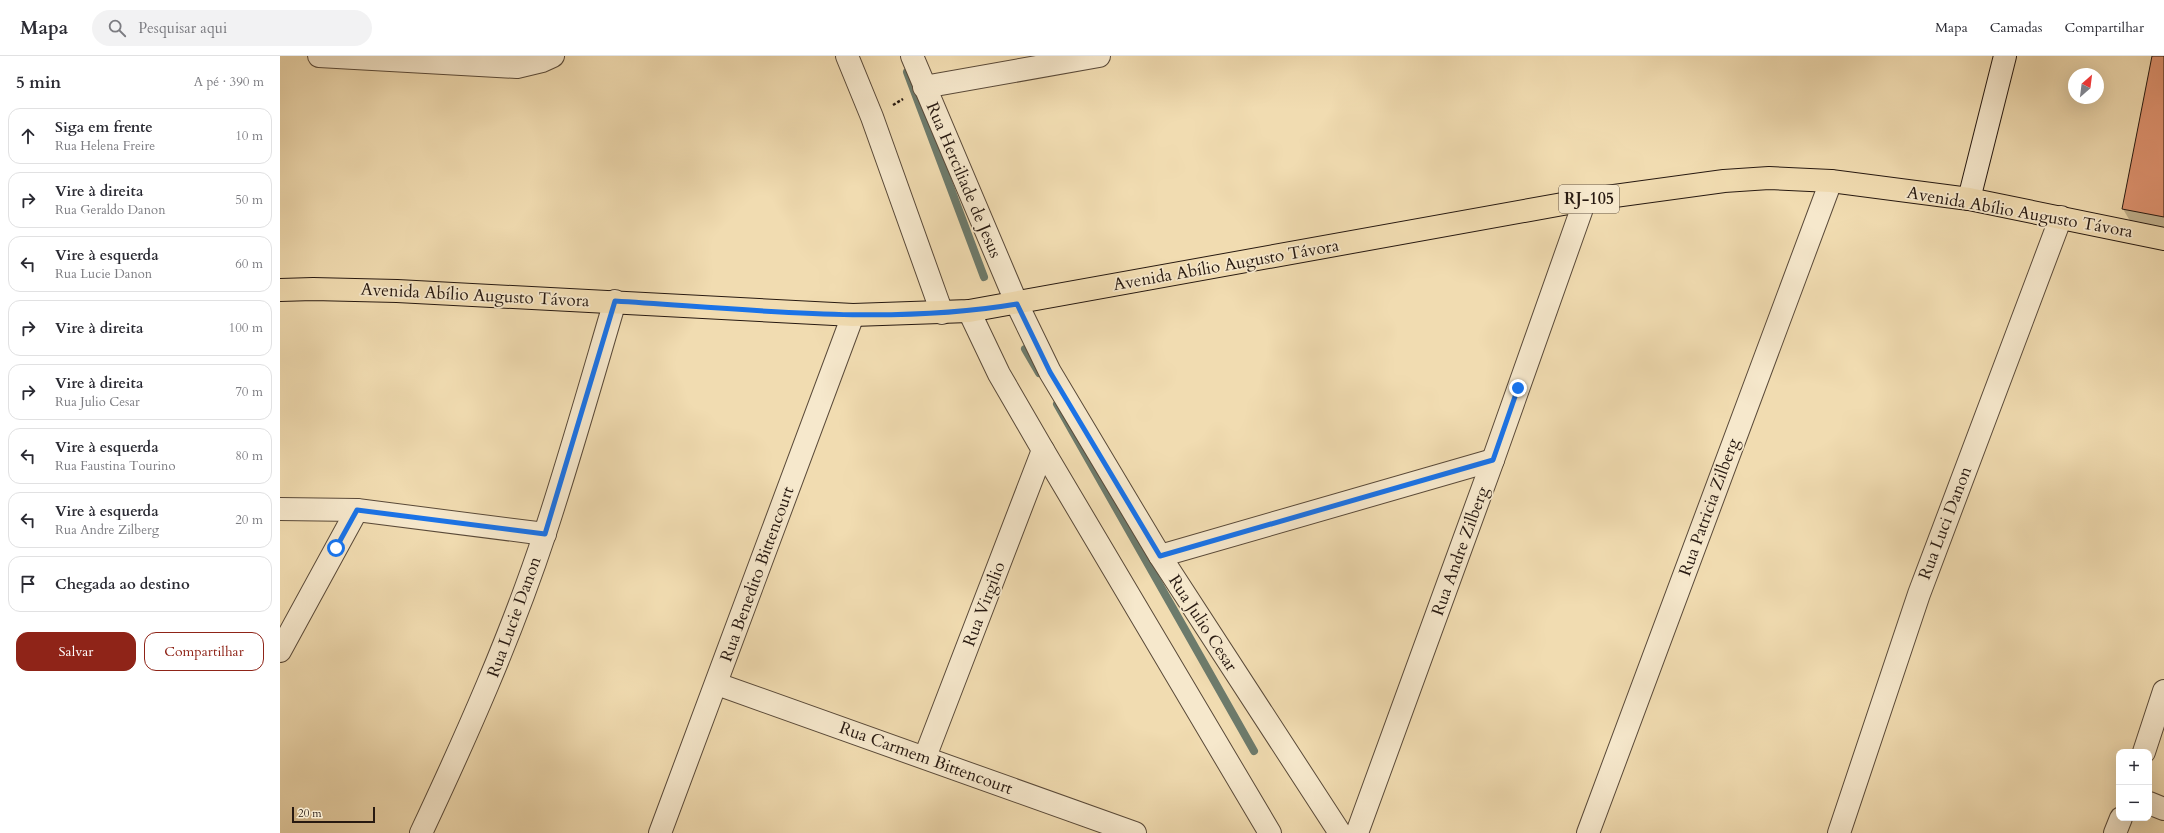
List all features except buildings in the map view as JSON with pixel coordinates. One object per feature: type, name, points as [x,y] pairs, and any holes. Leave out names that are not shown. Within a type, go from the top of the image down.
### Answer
[{"type":"main road","name":"Avenida Abílio Augusto Távora","points":[[280,290],[351,290],[615,301],[853,315],[942,313],[978,310],[1013,304],[1585,200],[1731,181],[1769,178],[1831,181],[1969,199],[2164,239]]},
{"type":"street","points":[[319,56],[517,67],[542,61],[553,56]]},
{"type":"street","points":[[847,56],[872,118],[942,313]]},
{"type":"street","name":"Rua Herciliade de Jesus","points":[[912,56],[1013,304]]},
{"type":"street","points":[[924,87],[1099,56]]},
{"type":"street","points":[[1969,199],[2004,56]]},
{"type":"street","name":"Rua Patricia Zilberg","points":[[1588,833],[1831,181]]},
{"type":"street","name":"Rua Andre Zilberg","points":[[1357,833],[1493,460],[1585,200]]},
{"type":"street","name":"Rua Luci Danon","points":[[1839,833],[1919,594],[2061,217]]},
{"type":"street","name":"Rua Lucie Danon","points":[[422,833],[488,685],[545,534],[615,301]]},
{"type":"street","name":"Rua Julio Cesar","points":[[1013,304],[1050,372],[1160,556],[1340,833]]},
{"type":"street","points":[[978,310],[999,374],[1270,833]]},
{"type":"street","name":"Rua Benedito Bittencourt","points":[[660,833],[853,315]]},
{"type":"street","name":"Rua Virgilio","points":[[925,757],[1043,450]]},
{"type":"street","points":[[1160,556],[1493,460]]},
{"type":"street","points":[[280,509],[357,510],[545,534]]},
{"type":"street","points":[[280,651],[357,510]]},
{"type":"street","name":"Rua Carmem Bittencourt","points":[[716,684],[925,757],[1135,833]]},
{"type":"street","points":[[2145,749],[2164,691]]},
{"type":"street","points":[[2152,804],[2164,809]]},
{"type":"street","points":[[2115,833],[2120,821]]},
{"type":"path","points":[[872,118],[924,87]]},
{"type":"waterway","points":[[907,72],[984,277]]},
{"type":"waterway","points":[[1025,349],[1039,373]]},
{"type":"waterway","points":[[1057,404],[1254,751]]},
{"type":"route","points":[[336,548],[357,510],[545,534],[615,301],[853,315],[942,313],[987,309],[1017,304],[1050,372],[1160,556],[1493,460],[1518,388]]}]
